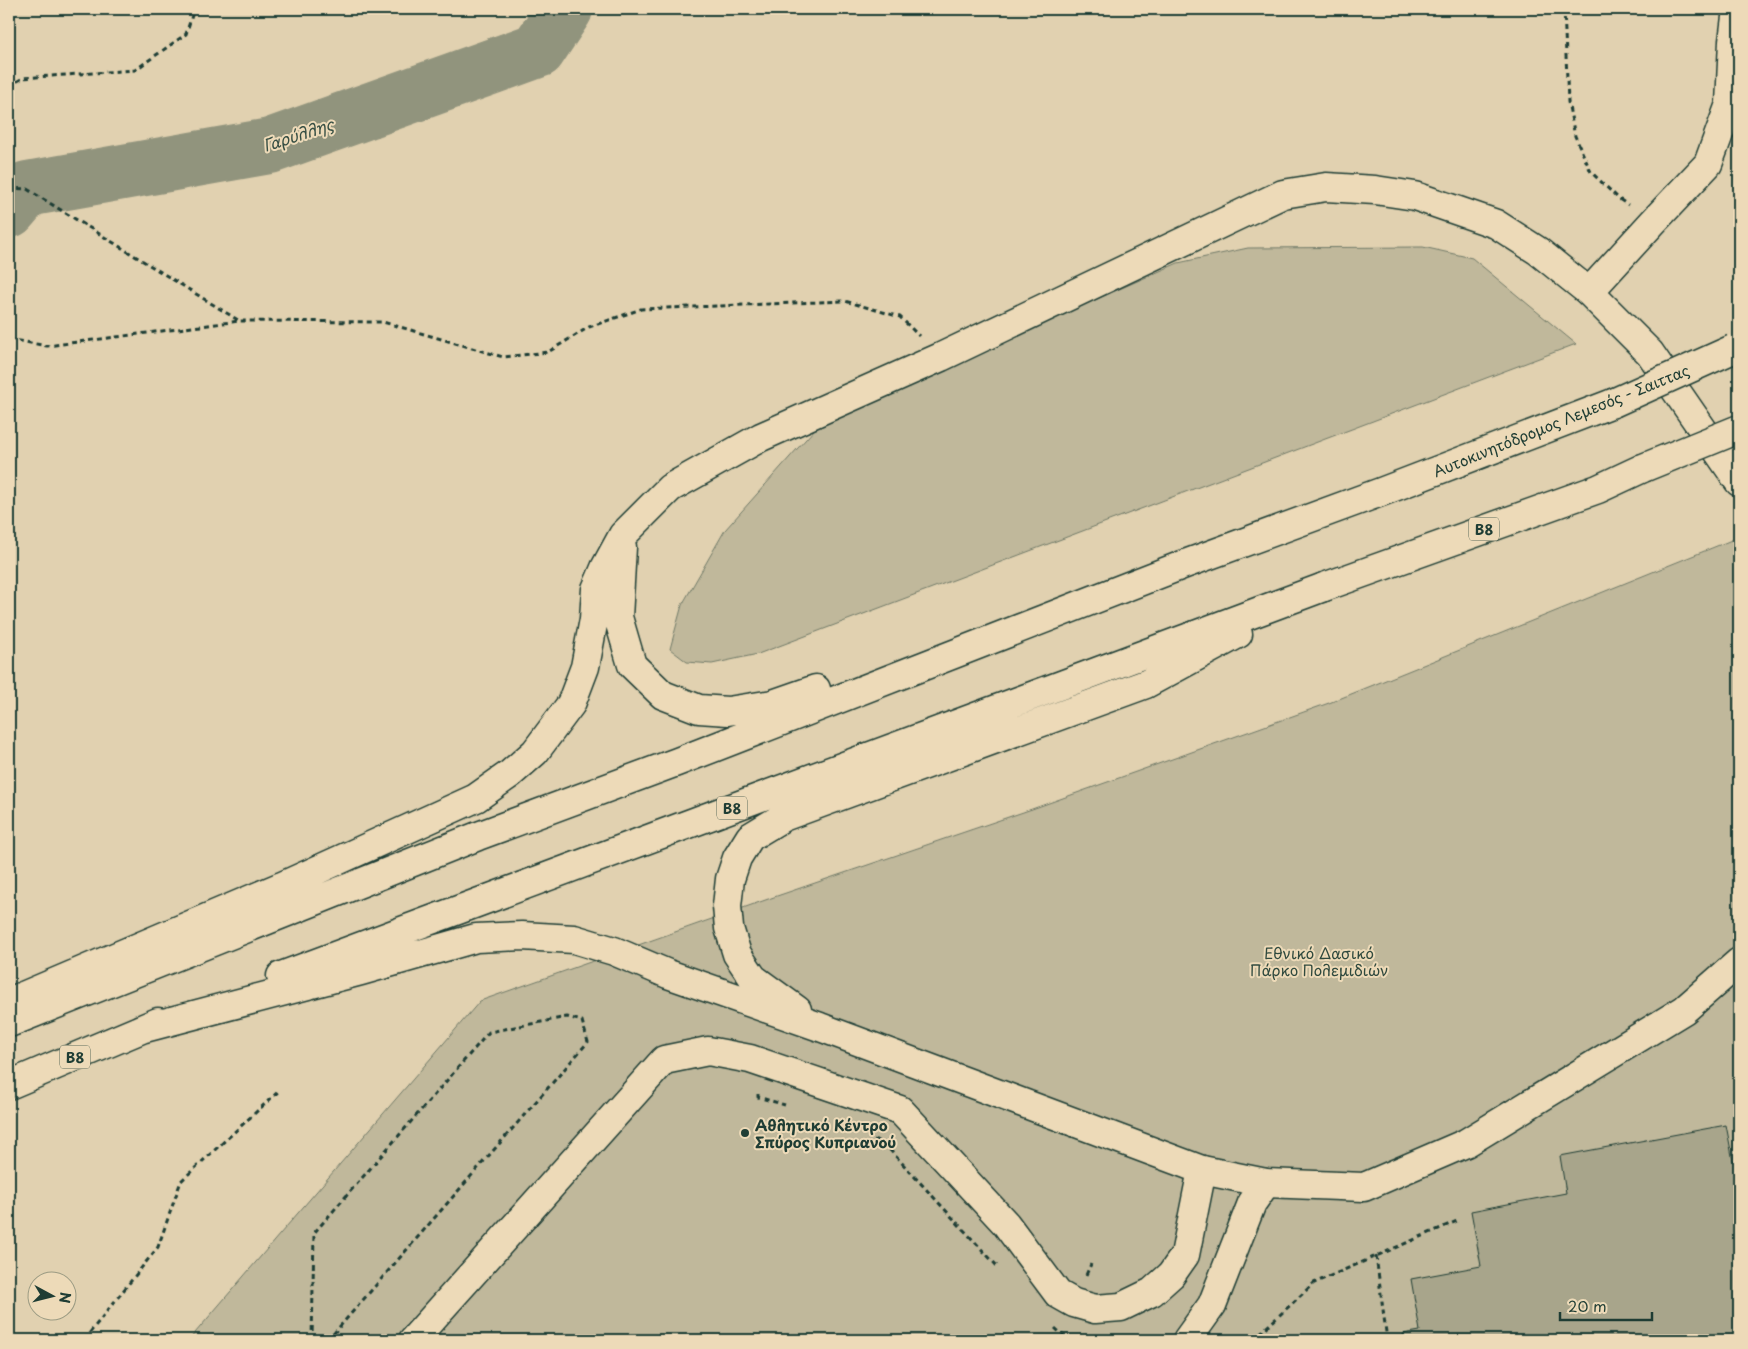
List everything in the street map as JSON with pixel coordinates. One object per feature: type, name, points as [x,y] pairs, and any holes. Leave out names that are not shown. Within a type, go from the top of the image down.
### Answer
[{"type":"main road","points":[[1589,292],[1708,164],[1730,104],[1733,41],[1737,9]]},
{"type":"main road","points":[[9,1002],[282,886],[476,798],[510,774],[535,752],[571,704],[585,667],[594,619],[596,589],[605,568],[623,535],[670,488],[761,436],[941,357],[1283,194],[1326,187],[1375,190],[1415,196],[1496,224],[1538,251],[1589,292],[1650,353],[1739,482]]},
{"type":"main road","name":"Αυτοκινητόδρομος Λεμεσός - Σαιττας","points":[[1185,564],[1381,492],[1613,403],[1736,348]]},
{"type":"main road","name":"B8","points":[[9,1085],[141,1029],[1324,587],[1598,489],[1643,468],[1739,429]]},
{"type":"main road","points":[[623,535],[618,616],[632,665],[663,695],[699,709],[728,711],[773,704],[1185,564]]},
{"type":"main road","points":[[9,1023],[478,836],[677,762],[1185,564]]},
{"type":"main road","points":[[820,1027],[752,978],[737,954],[728,928],[727,906],[730,879],[737,858],[750,837],[783,817],[1146,684],[1324,587]]},
{"type":"main road","points":[[141,1029],[362,971],[476,938],[522,936],[574,939],[614,951],[668,974],[820,1027],[1202,1170],[1266,1183],[1364,1187],[1466,1143],[1684,1010],[1739,962]]},
{"type":"main road","points":[[413,1340],[664,1060],[708,1051],[750,1059],[900,1110],[1006,1224],[1058,1294],[1074,1303],[1095,1309],[1121,1308],[1152,1292],[1171,1275],[1185,1255],[1202,1170]]},
{"type":"main road","points":[[1187,1340],[1212,1305],[1252,1203],[1266,1183]]},
{"type":"path","points":[[9,86],[23,78],[135,70],[186,34],[194,9]]},
{"type":"path","points":[[1564,9],[1568,102],[1575,136],[1591,172],[1619,199],[1653,222]]},
{"type":"path","points":[[9,188],[27,189],[239,321]]},
{"type":"path","points":[[9,338],[47,346],[239,321],[383,322],[503,357],[548,352],[589,327],[641,310],[845,302],[900,317],[941,357]]},
{"type":"path","points":[[312,1340],[314,1233],[489,1032],[567,1016],[582,1020],[588,1042],[328,1340]]},
{"type":"path","points":[[750,1059],[758,1097],[794,1108]]},
{"type":"path","points":[[84,1340],[158,1247],[181,1181],[279,1091]]},
{"type":"path","points":[[856,1127],[889,1149],[1001,1270]]},
{"type":"path","points":[[1253,1340],[1314,1283],[1457,1221]]},
{"type":"path","points":[[1376,1256],[1387,1340]]},
{"type":"path","points":[[1053,1326],[1068,1340]]},
{"type":"green space","points":[[1423,247],[1472,258],[1576,344],[758,654],[712,664],[687,662],[670,649],[682,605],[725,530],[822,421],[1178,263],[1248,248]]},
{"type":"green space","name":"Εθνικό Δασικό Πάρκο Πολεμιδιών","points":[[1739,537],[1739,1340],[189,1340],[480,1001],[774,897],[1032,809],[1329,703]]},
{"type":"building","points":[[1726,1125],[1733,1161],[1739,1159],[1739,1340],[1404,1340],[1403,1334],[1420,1331],[1411,1279],[1481,1266],[1471,1211],[1566,1193],[1560,1156]]},
{"type":"waterway","name":"Γαρύλλης","points":[[9,210],[27,189],[270,146],[538,50],[565,9]]},
{"type":"place","name":"Αθλητικό Κέντρο Σπύρος Κυπριανού","points":[[745,1133]]}]
